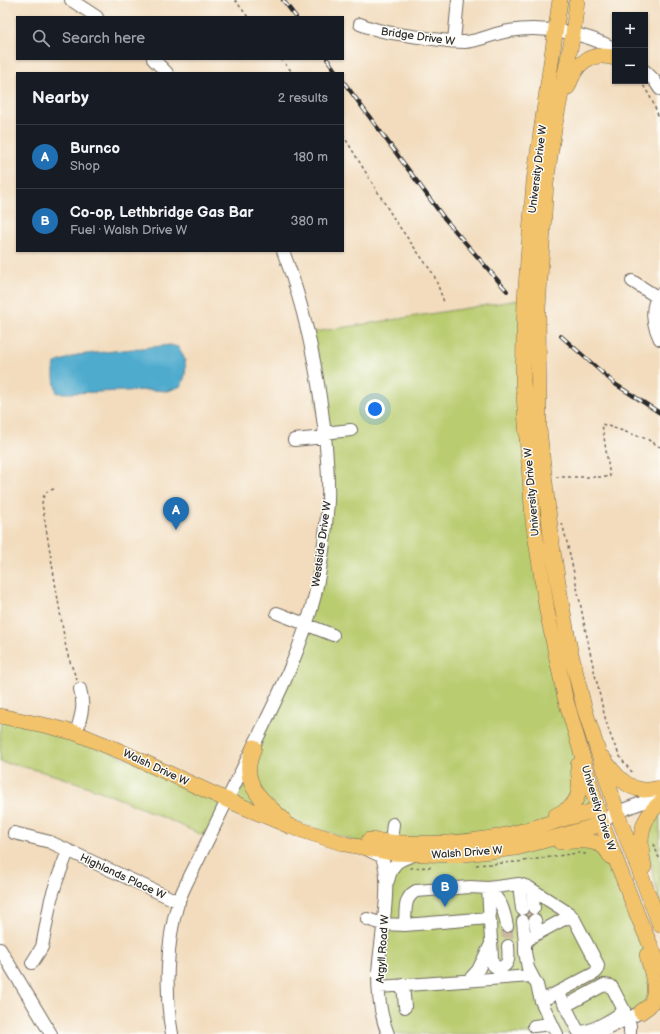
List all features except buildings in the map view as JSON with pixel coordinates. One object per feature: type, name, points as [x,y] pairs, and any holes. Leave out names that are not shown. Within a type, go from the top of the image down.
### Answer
[{"type":"main road","name":"University Drive W","points":[[560,0],[534,181],[525,298],[523,381],[533,520],[540,570],[565,697],[600,817],[639,919],[660,967]]},
{"type":"main road","name":"University Drive W","points":[[577,0],[573,34],[554,129],[546,183],[538,308],[539,429],[552,545],[570,650],[584,707],[617,811],[660,925]]},
{"type":"main road","points":[[554,129],[572,75],[580,64],[592,58],[603,55],[612,57]]},
{"type":"main road","name":"Walsh Drive W","points":[[0,716],[48,726],[76,734],[122,752],[227,800],[292,827],[345,844],[392,853],[456,855],[516,848],[528,845],[600,817]]},
{"type":"main road","points":[[543,824],[570,808],[576,801],[580,786],[577,738]]},
{"type":"main road","points":[[254,747],[249,765],[249,778],[255,790],[264,802],[292,827]]},
{"type":"main road","points":[[597,749],[609,767],[624,781],[636,788],[644,790],[660,790]]},
{"type":"main road","points":[[651,904],[640,848],[641,837],[647,816],[660,803]]},
{"type":"main road","name":"Walsh Drive W","points":[[308,832],[391,842],[426,844],[476,841],[517,833],[572,816],[600,817]]},
{"type":"main road","points":[[528,845],[578,841],[600,844],[606,848],[623,878]]},
{"type":"main road","points":[[639,919],[654,979],[654,989],[649,1006],[642,1015]]},
{"type":"main road","points":[[642,1015],[660,1011]]},
{"type":"street","points":[[71,0],[95,16]]},
{"type":"street","points":[[454,41],[458,0]]},
{"type":"street","name":"Bridge Drive W","points":[[360,24],[375,30],[465,42],[510,30],[555,30],[573,34],[612,48]]},
{"type":"street","points":[[153,60],[166,72]]},
{"type":"street","points":[[648,74],[660,89]]},
{"type":"street","name":"Westside Drive W","points":[[172,1034],[168,980],[173,928],[179,902],[227,800],[254,747],[288,672],[306,625],[314,595],[325,530],[328,499],[322,400],[308,333],[292,275],[283,252]]},
{"type":"street","points":[[632,281],[659,295],[654,306],[653,318],[655,330],[660,339]]},
{"type":"street","points":[[294,440],[351,430]]},
{"type":"street","points":[[277,613],[333,635]]},
{"type":"street","points":[[76,734],[83,710],[83,700],[80,689]]},
{"type":"street","points":[[617,811],[660,790]]},
{"type":"street","points":[[600,817],[660,796]]},
{"type":"street","points":[[617,811],[660,803]]},
{"type":"street","points":[[391,842],[393,824]]},
{"type":"street","name":"Highlands Place W","points":[[14,833],[50,842],[179,902]]},
{"type":"street","points":[[363,848],[381,856],[384,860],[386,867],[386,888]]},
{"type":"street","name":"Highlands Place W","points":[[32,963],[42,947],[51,899],[68,851]]},
{"type":"street","points":[[386,888],[390,873],[396,863],[401,859],[417,854]]},
{"type":"street","points":[[405,925],[406,905],[408,898],[411,894],[416,892],[470,887],[526,887],[570,914],[596,960],[598,968],[594,973],[541,1000]]},
{"type":"street","points":[[526,887],[528,908]]},
{"type":"street","name":"Argyll Road W","points":[[386,888],[378,973],[381,1009],[384,1025],[388,1034]]},
{"type":"street","points":[[488,888],[493,965],[497,968],[501,968],[509,960],[508,946]]},
{"type":"street","points":[[488,888],[500,900],[506,926]]},
{"type":"street","points":[[367,919],[383,924],[405,925],[489,918]]},
{"type":"street","points":[[531,938],[566,918],[574,919]]},
{"type":"street","points":[[529,921],[531,938],[525,952],[526,960],[554,1029]]},
{"type":"street","points":[[469,980],[478,970],[491,944]]},
{"type":"street","points":[[0,950],[50,1034]]},
{"type":"street","points":[[379,987],[532,976]]},
{"type":"street","points":[[403,985],[405,1007]]},
{"type":"street","points":[[558,992],[565,1006],[578,1031],[582,1032],[589,1030],[618,1015],[624,1010],[611,986],[604,985],[565,1006]]},
{"type":"street","points":[[612,1034],[630,1029],[642,1015]]},
{"type":"street","points":[[602,1034],[607,1029],[642,1015]]},
{"type":"street","points":[[534,1026],[554,1029]]},
{"type":"path","points":[[235,0],[247,16]]},
{"type":"path","points":[[282,60],[292,72]]},
{"type":"path","points":[[642,84],[657,109],[660,122]]},
{"type":"path","points":[[344,137],[396,222],[434,275],[444,302]]},
{"type":"path","points":[[554,478],[610,477],[602,424],[646,440],[660,447]]},
{"type":"path","points":[[54,489],[48,490],[43,496],[42,504],[68,659],[80,689]]},
{"type":"path","points":[[561,519],[569,547],[587,641],[605,715],[618,753],[632,772]]},
{"type":"green space","points":[[525,299],[533,520],[598,810],[566,830],[599,844],[639,919],[652,998],[602,1034],[388,1034],[384,1025],[383,924],[390,849],[371,846],[227,800],[306,625],[328,499],[308,333]]},
{"type":"green space","points":[[0,716],[48,726],[227,800],[209,838],[132,804],[80,784],[54,775],[0,762]]},
{"type":"green space","points":[[660,810],[660,906],[649,854],[647,829]]},
{"type":"water","points":[[170,345],[178,347],[185,361],[186,371],[181,386],[168,391],[151,390],[57,393],[54,378],[55,363],[77,355]]},
{"type":"tunnel","points":[[528,908],[529,921]]},
{"type":"tunnel","points":[[507,926],[508,946]]},
{"type":"railway","points":[[283,0],[295,16]]},
{"type":"railway","points":[[328,60],[336,72]]},
{"type":"railway","points":[[344,82],[444,218],[507,291]]},
{"type":"railway","points":[[561,336],[615,384],[660,413]]},
{"type":"place","name":"Burnco","points":[[176,530]]},
{"type":"place","name":"Co-op, Lethbridge Gas Bar","points":[[445,907]]}]
